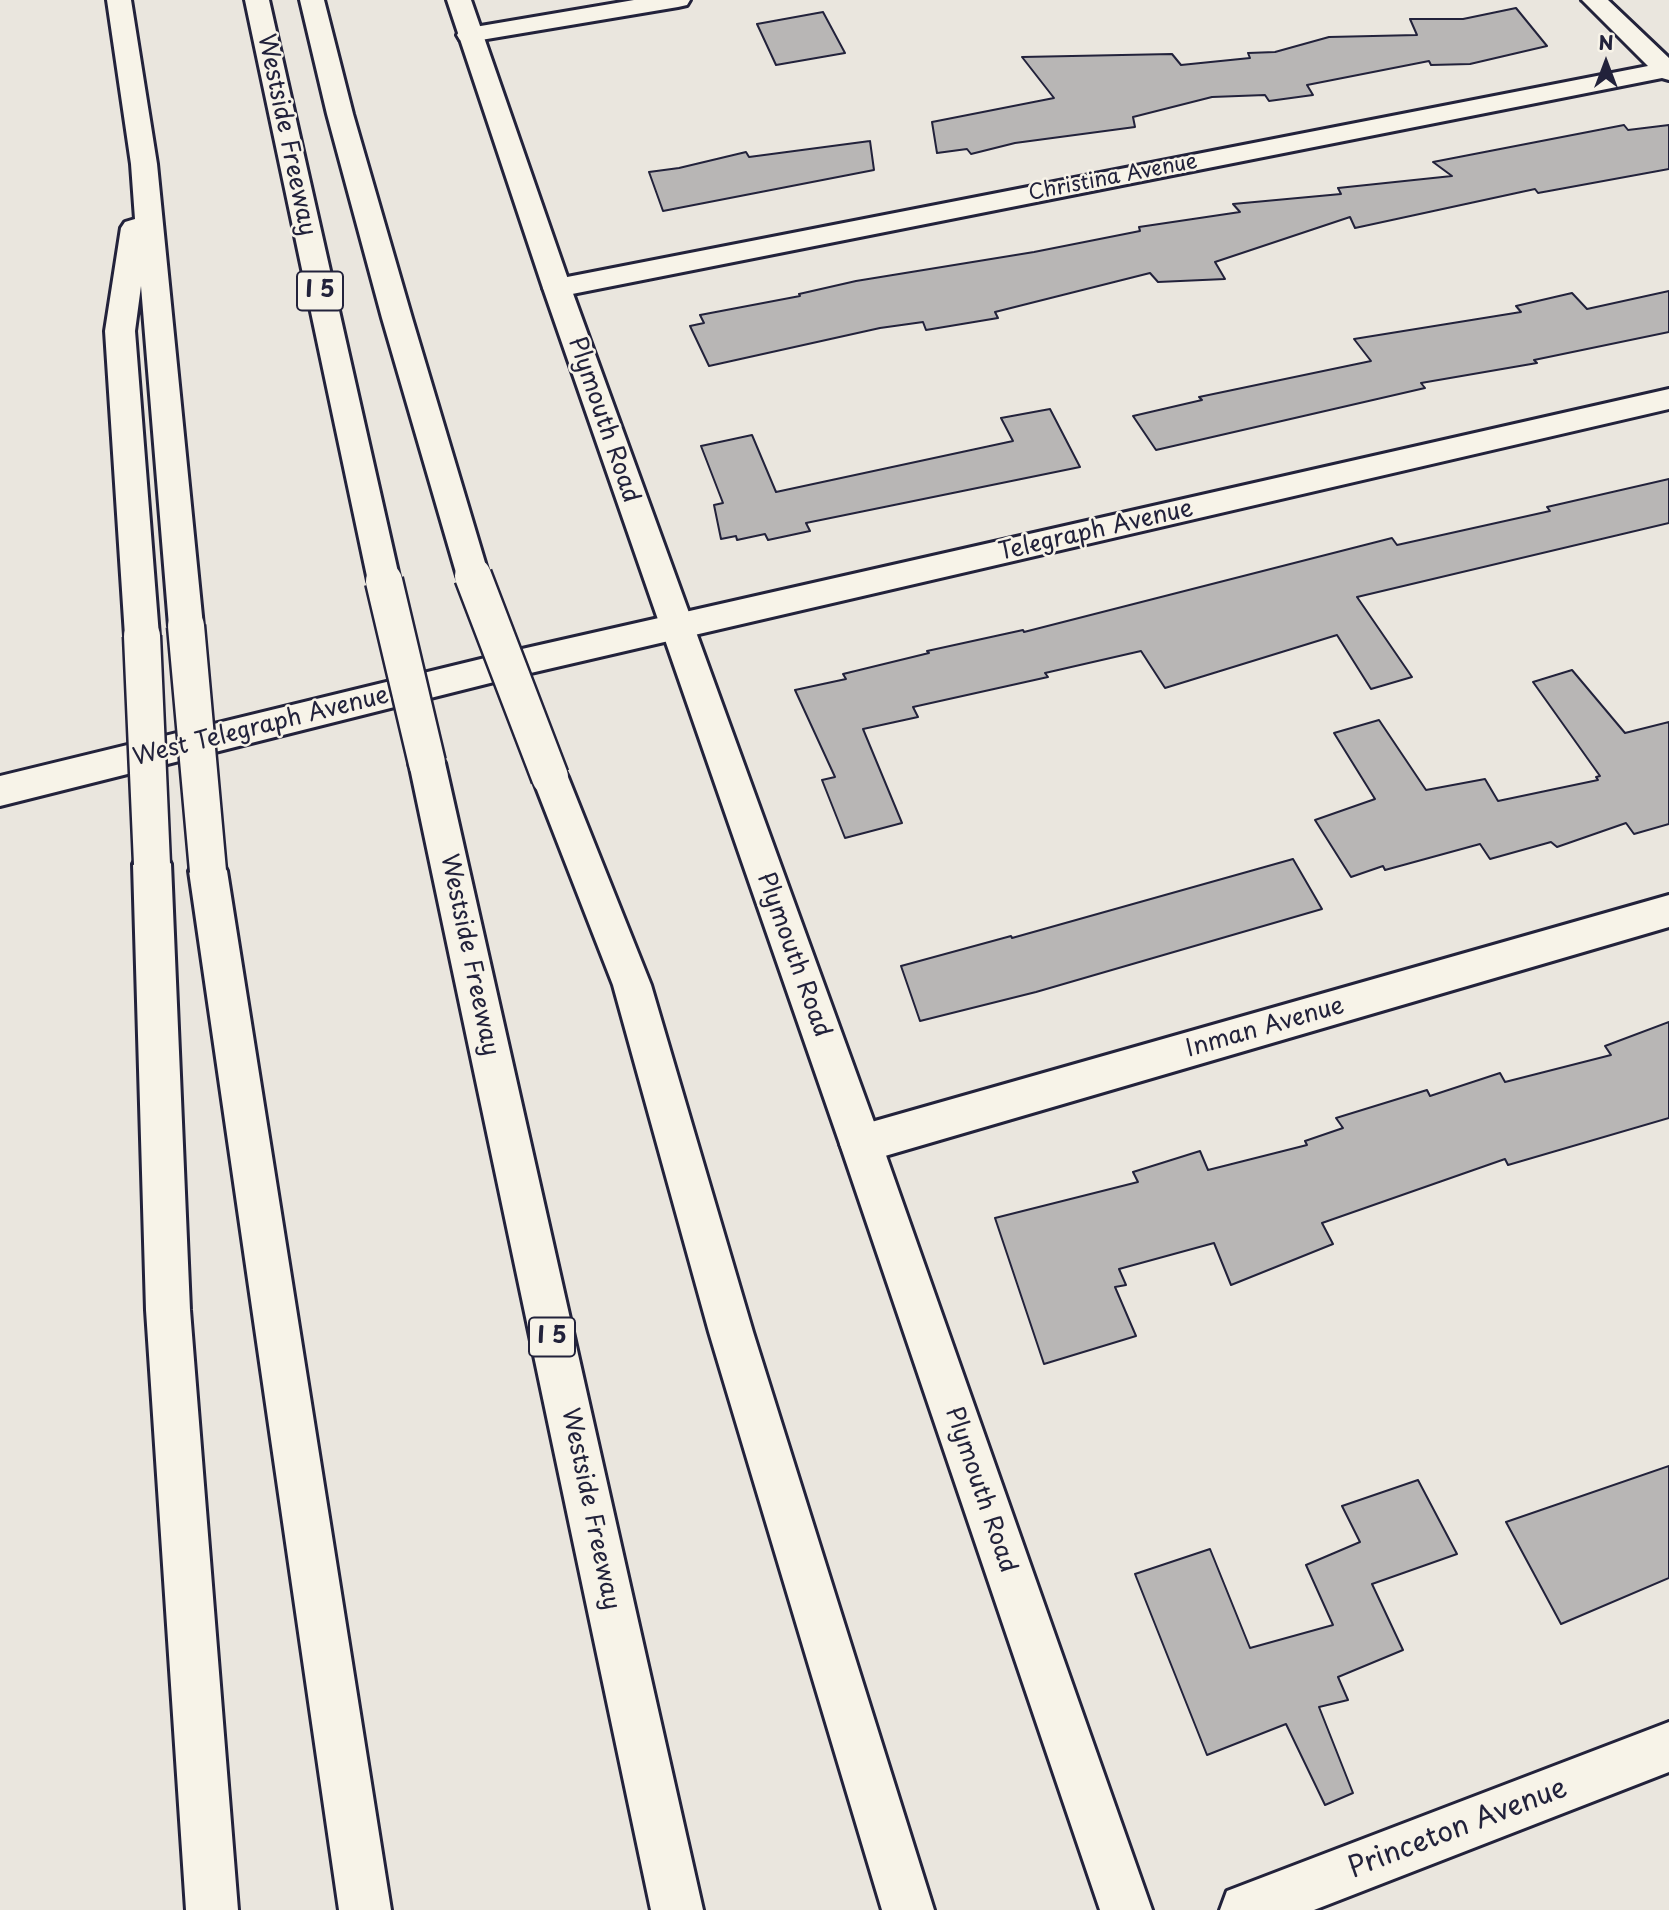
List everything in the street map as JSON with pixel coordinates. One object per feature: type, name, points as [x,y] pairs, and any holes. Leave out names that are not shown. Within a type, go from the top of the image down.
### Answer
[{"type":"main road","points":[[119,0],[144,164],[208,871],[365,1910]]},
{"type":"main road","name":"Westside Freeway","points":[[257,0],[384,581],[427,763],[677,1910]]},
{"type":"main road","points":[[312,0],[340,114],[397,318],[473,576],[632,985],[731,1332],[908,1910]]},
{"type":"main road","name":"Plymouth Road","points":[[459,0],[557,288],[861,1144],[1126,1910]]},
{"type":"main road","points":[[469,35],[678,0]]},
{"type":"main road","points":[[1594,0],[1668,70]]},
{"type":"main road","name":"Christina Avenue","points":[[557,288],[1668,70]]},
{"type":"main road","points":[[144,164],[120,331],[142,636],[168,1310],[212,1910]]},
{"type":"main road","name":"Telegraph Avenue","points":[[522,662],[1669,399]]},
{"type":"main road","name":"West Telegraph Avenue","points":[[0,791],[522,662]]},
{"type":"main road","name":"Inman Avenue","points":[[861,1144],[1669,911]]},
{"type":"main road","name":"Princeton Avenue","points":[[1246,1910],[1669,1747]]},
{"type":"building","points":[[1516,8],[1547,46],[1470,64],[1431,65],[1429,61],[1307,85],[1313,95],[1269,101],[1265,95],[1212,97],[1133,117],[1135,127],[1015,143],[971,154],[967,149],[937,153],[932,122],[1054,98],[1022,57],[1172,54],[1181,65],[1250,58],[1248,53],[1275,52],[1329,37],[1417,35],[1410,19],[1463,19]]},
{"type":"building","points":[[823,12],[845,53],[776,65],[757,24]]},
{"type":"building","points":[[1624,125],[1628,130],[1669,125],[1669,169],[1538,193],[1535,189],[1355,228],[1350,217],[1215,262],[1225,279],[1158,282],[1150,273],[995,312],[998,318],[926,330],[923,322],[880,328],[709,366],[690,326],[704,323],[700,315],[800,296],[799,294],[856,281],[1034,252],[1140,231],[1139,227],[1240,212],[1233,204],[1341,194],[1338,188],[1452,176],[1433,162]]},
{"type":"building","points":[[870,141],[874,170],[663,211],[649,172],[679,168],[746,152],[749,157]]},
{"type":"building","points":[[1669,291],[1669,332],[1534,360],[1537,363],[1421,383],[1425,388],[1156,450],[1133,416],[1202,400],[1199,397],[1371,361],[1354,339],[1521,312],[1516,306],[1572,293],[1587,309]]},
{"type":"building","points":[[1050,409],[1080,467],[806,523],[810,531],[768,540],[765,534],[737,540],[736,536],[721,539],[714,505],[723,503],[701,446],[752,435],[776,492],[1013,441],[1001,418]]},
{"type":"building","points":[[1669,479],[1669,523],[1357,597],[1412,677],[1371,689],[1337,635],[1165,688],[1141,651],[1045,673],[1048,677],[913,707],[918,717],[863,729],[902,823],[845,838],[822,780],[835,777],[795,690],[846,679],[843,674],[929,653],[927,651],[1023,630],[1024,632],[1392,538],[1397,545],[1550,511],[1547,507]]},
{"type":"building","points":[[1572,670],[1625,733],[1669,722],[1669,824],[1634,834],[1626,823],[1557,847],[1551,842],[1490,859],[1480,844],[1385,870],[1383,866],[1351,877],[1315,820],[1375,799],[1334,733],[1379,720],[1426,790],[1485,779],[1498,801],[1598,780],[1596,777],[1600,776],[1533,682]]},
{"type":"building","points":[[1293,859],[1322,909],[1036,992],[920,1021],[901,966],[1011,936],[1012,938]]},
{"type":"building","points":[[1669,1022],[1669,1118],[1508,1165],[1505,1159],[1322,1223],[1333,1244],[1231,1285],[1214,1243],[1119,1269],[1126,1285],[1115,1287],[1136,1336],[1044,1364],[995,1218],[1138,1182],[1133,1172],[1200,1151],[1208,1170],[1307,1145],[1305,1141],[1343,1128],[1336,1118],[1427,1090],[1430,1096],[1500,1073],[1505,1082],[1611,1055],[1605,1046]]},
{"type":"building","points":[[1669,1466],[1669,1578],[1561,1624],[1506,1522]]},
{"type":"building","points":[[1418,1480],[1457,1554],[1372,1584],[1403,1650],[1338,1677],[1348,1700],[1319,1707],[1353,1793],[1325,1805],[1286,1724],[1207,1755],[1135,1574],[1210,1549],[1250,1648],[1333,1625],[1306,1565],[1360,1542],[1342,1506]]}]
